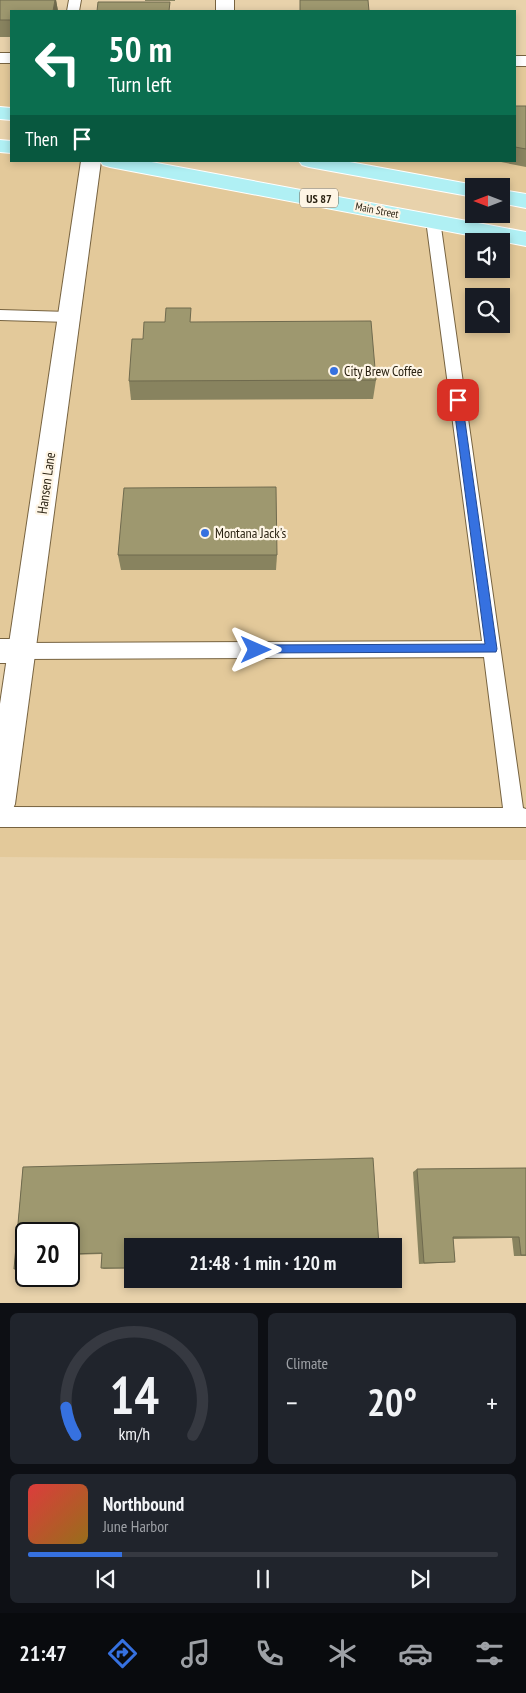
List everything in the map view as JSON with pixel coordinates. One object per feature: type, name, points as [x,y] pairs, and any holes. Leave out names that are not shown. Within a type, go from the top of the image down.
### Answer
[{"type":"main road","name":"Main Street","points":[[115,162],[433,220],[526,239]]},
{"type":"main road","points":[[314,162],[465,189]]},
{"type":"main road","points":[[510,198],[526,201]]},
{"type":"street","name":"Hansen Lane","points":[[0,804],[11,651],[69,317],[91,162]]},
{"type":"lane","points":[[0,817],[520,818],[492,649],[433,220]]},
{"type":"lane","points":[[0,315],[69,317]]},
{"type":"lane","points":[[11,651],[492,649]]},
{"type":"shaded area","points":[[516,57],[526,57],[526,201],[510,198],[510,178],[465,178],[465,185],[309,162],[516,162]]},
{"type":"shaded area","points":[[0,58],[10,58],[10,114],[0,113]]},
{"type":"shaded area","points":[[0,146],[10,147],[10,162],[115,162],[494,233],[465,233],[465,278],[510,278],[510,236],[526,239],[526,860],[0,857],[0,805],[22,652],[0,651]]},
{"type":"building","points":[[0,0],[55,0],[53,10],[10,10],[10,20],[0,20]]},
{"type":"building","points":[[300,0],[368,0],[369,10],[300,10]]},
{"type":"building","points":[[98,2],[170,2],[169,10],[97,10]]},
{"type":"building","points":[[516,106],[526,106],[526,149],[516,147]]},
{"type":"building","points":[[166,308],[191,308],[190,322],[371,321],[376,380],[129,381],[132,339],[143,339],[144,322],[165,322]]},
{"type":"building","points":[[276,487],[277,555],[118,555],[124,488]]},
{"type":"building","points":[[373,1158],[378,1238],[124,1238],[124,1268],[101,1268],[102,1253],[80,1254],[80,1222],[18,1222],[23,1167]]},
{"type":"building","points":[[526,1168],[526,1255],[521,1255],[519,1237],[453,1237],[455,1262],[424,1263],[417,1169]]},
{"type":"place","name":"City Brew Coffee","points":[[334,371]]},
{"type":"place","name":"Montana Jack's","points":[[205,533]]},
{"type":"route","points":[[256,650],[492,649],[458,400]]}]
